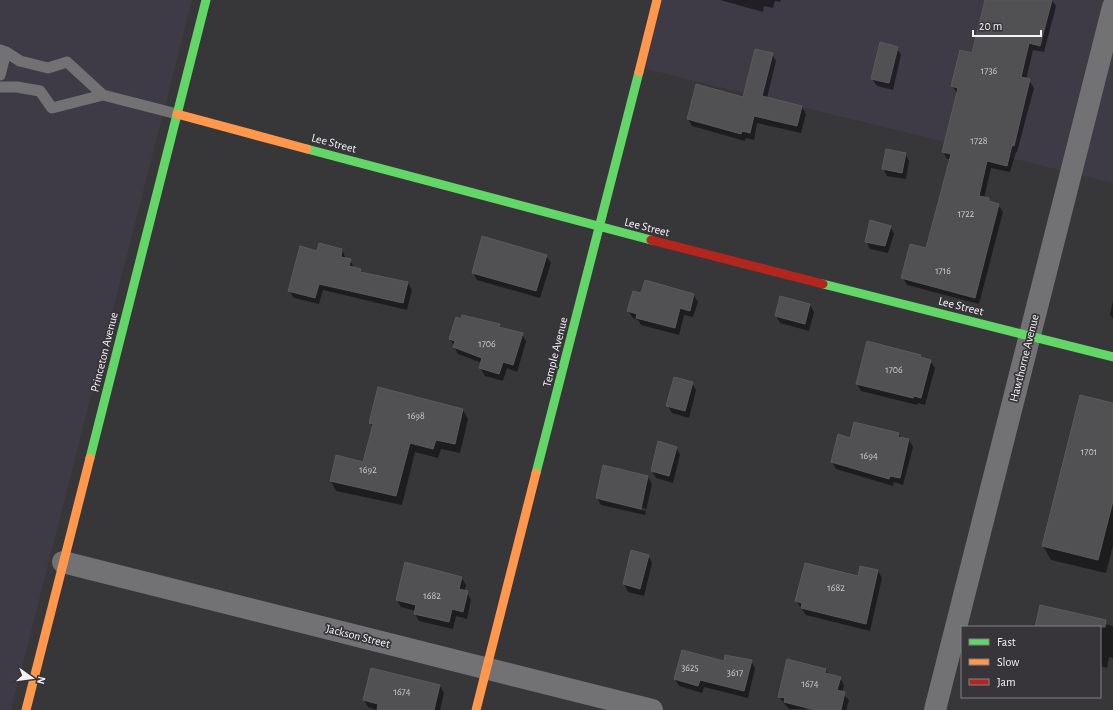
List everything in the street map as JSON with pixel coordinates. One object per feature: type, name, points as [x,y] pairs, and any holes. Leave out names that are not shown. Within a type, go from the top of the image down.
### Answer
[{"type":"street","name":"Princeton Avenue","points":[[26,710],[206,0]]},
{"type":"street","name":"Temple Avenue","points":[[476,710],[657,0]]},
{"type":"street","name":"Hawthorne Avenue","points":[[935,710],[1112,16]]},
{"type":"street","name":"Lee Street","points":[[177,114],[599,227],[1113,357]]},
{"type":"street","name":"Jackson Street","points":[[63,562],[652,710]]},
{"type":"lane","points":[[0,75],[3,51],[20,61],[48,68],[67,62],[102,95]]},
{"type":"lane","points":[[0,87],[17,87],[40,91],[52,108],[102,95],[177,114]]},
{"type":"shaded area","points":[[0,0],[192,0],[11,710],[0,710]]},
{"type":"shaded area","points":[[654,0],[1113,0],[1113,183],[638,67]]},
{"type":"building","points":[[985,0],[1052,0],[1040,46],[1029,43],[1021,77],[1030,79],[1014,146],[1012,145],[1007,166],[987,161],[979,196],[989,198],[989,201],[999,204],[975,298],[901,278],[910,244],[926,248],[951,154],[942,152],[958,88],[951,86],[960,50],[972,53]]},
{"type":"building","points":[[880,42],[898,47],[889,83],[871,79]]},
{"type":"building","points":[[755,49],[773,53],[762,96],[802,106],[797,126],[754,116],[750,133],[742,131],[741,134],[687,119],[696,84],[743,97]]},
{"type":"building","points":[[886,149],[906,153],[902,173],[882,169]]},
{"type":"building","points":[[870,220],[891,226],[885,246],[865,242]]},
{"type":"building","points":[[482,236],[547,255],[536,291],[472,273]]},
{"type":"building","points":[[319,243],[342,249],[341,257],[351,259],[349,266],[361,269],[360,272],[408,282],[403,303],[319,284],[315,298],[288,291],[300,246],[317,251]]},
{"type":"building","points":[[645,280],[694,294],[690,311],[680,308],[675,328],[636,318],[637,314],[627,311],[633,291],[641,293]]},
{"type":"building","points":[[780,296],[810,304],[805,324],[775,316]]},
{"type":"building","points":[[462,315],[500,324],[499,327],[523,333],[513,365],[503,362],[499,374],[479,368],[482,358],[453,347],[455,341],[449,339],[456,317],[461,319]]},
{"type":"building","points":[[867,341],[921,355],[920,357],[931,360],[921,398],[914,396],[913,398],[856,384]]},
{"type":"building","points":[[674,377],[693,382],[685,411],[666,406]]},
{"type":"building","points":[[378,387],[463,409],[455,444],[436,440],[433,449],[410,443],[396,496],[330,481],[336,455],[363,462],[373,424],[369,423]]},
{"type":"building","points":[[1080,395],[1113,403],[1113,501],[1098,560],[1042,546]]},
{"type":"building","points":[[854,422],[899,433],[898,437],[909,439],[900,478],[890,476],[889,479],[831,462],[838,434],[850,438]]},
{"type":"building","points":[[658,441],[677,447],[669,476],[651,471]]},
{"type":"building","points":[[603,465],[648,476],[641,509],[596,498]]},
{"type":"building","points":[[631,550],[649,555],[640,589],[623,584]]},
{"type":"building","points":[[405,562],[462,577],[459,589],[468,591],[463,612],[452,609],[449,622],[414,614],[416,605],[396,600]]},
{"type":"building","points":[[805,563],[858,576],[860,566],[878,570],[866,624],[801,608],[802,603],[795,601]]},
{"type":"building","points":[[1040,605],[1106,620],[1105,627],[1035,626]]},
{"type":"building","points":[[682,650],[724,661],[725,655],[752,660],[744,691],[700,680],[698,686],[674,679]]},
{"type":"building","points":[[787,659],[826,669],[825,673],[841,677],[837,690],[845,692],[841,710],[815,710],[784,702],[785,698],[778,697]]},
{"type":"building","points":[[371,668],[440,685],[434,710],[377,710],[378,704],[363,700]]},
{"type":"traffic: fast","points":[[90,458],[206,0]]},
{"type":"traffic: fast","points":[[536,473],[639,72]]},
{"type":"traffic: fast","points":[[307,149],[651,240]]},
{"type":"traffic: fast","points":[[823,284],[1113,357]]},
{"type":"traffic: slow","points":[[639,72],[657,0]]},
{"type":"traffic: slow","points":[[177,114],[307,149]]},
{"type":"traffic: slow","points":[[26,710],[90,458]]},
{"type":"traffic: slow","points":[[476,710],[536,473]]},
{"type":"traffic: jam","points":[[651,240],[823,284]]}]
